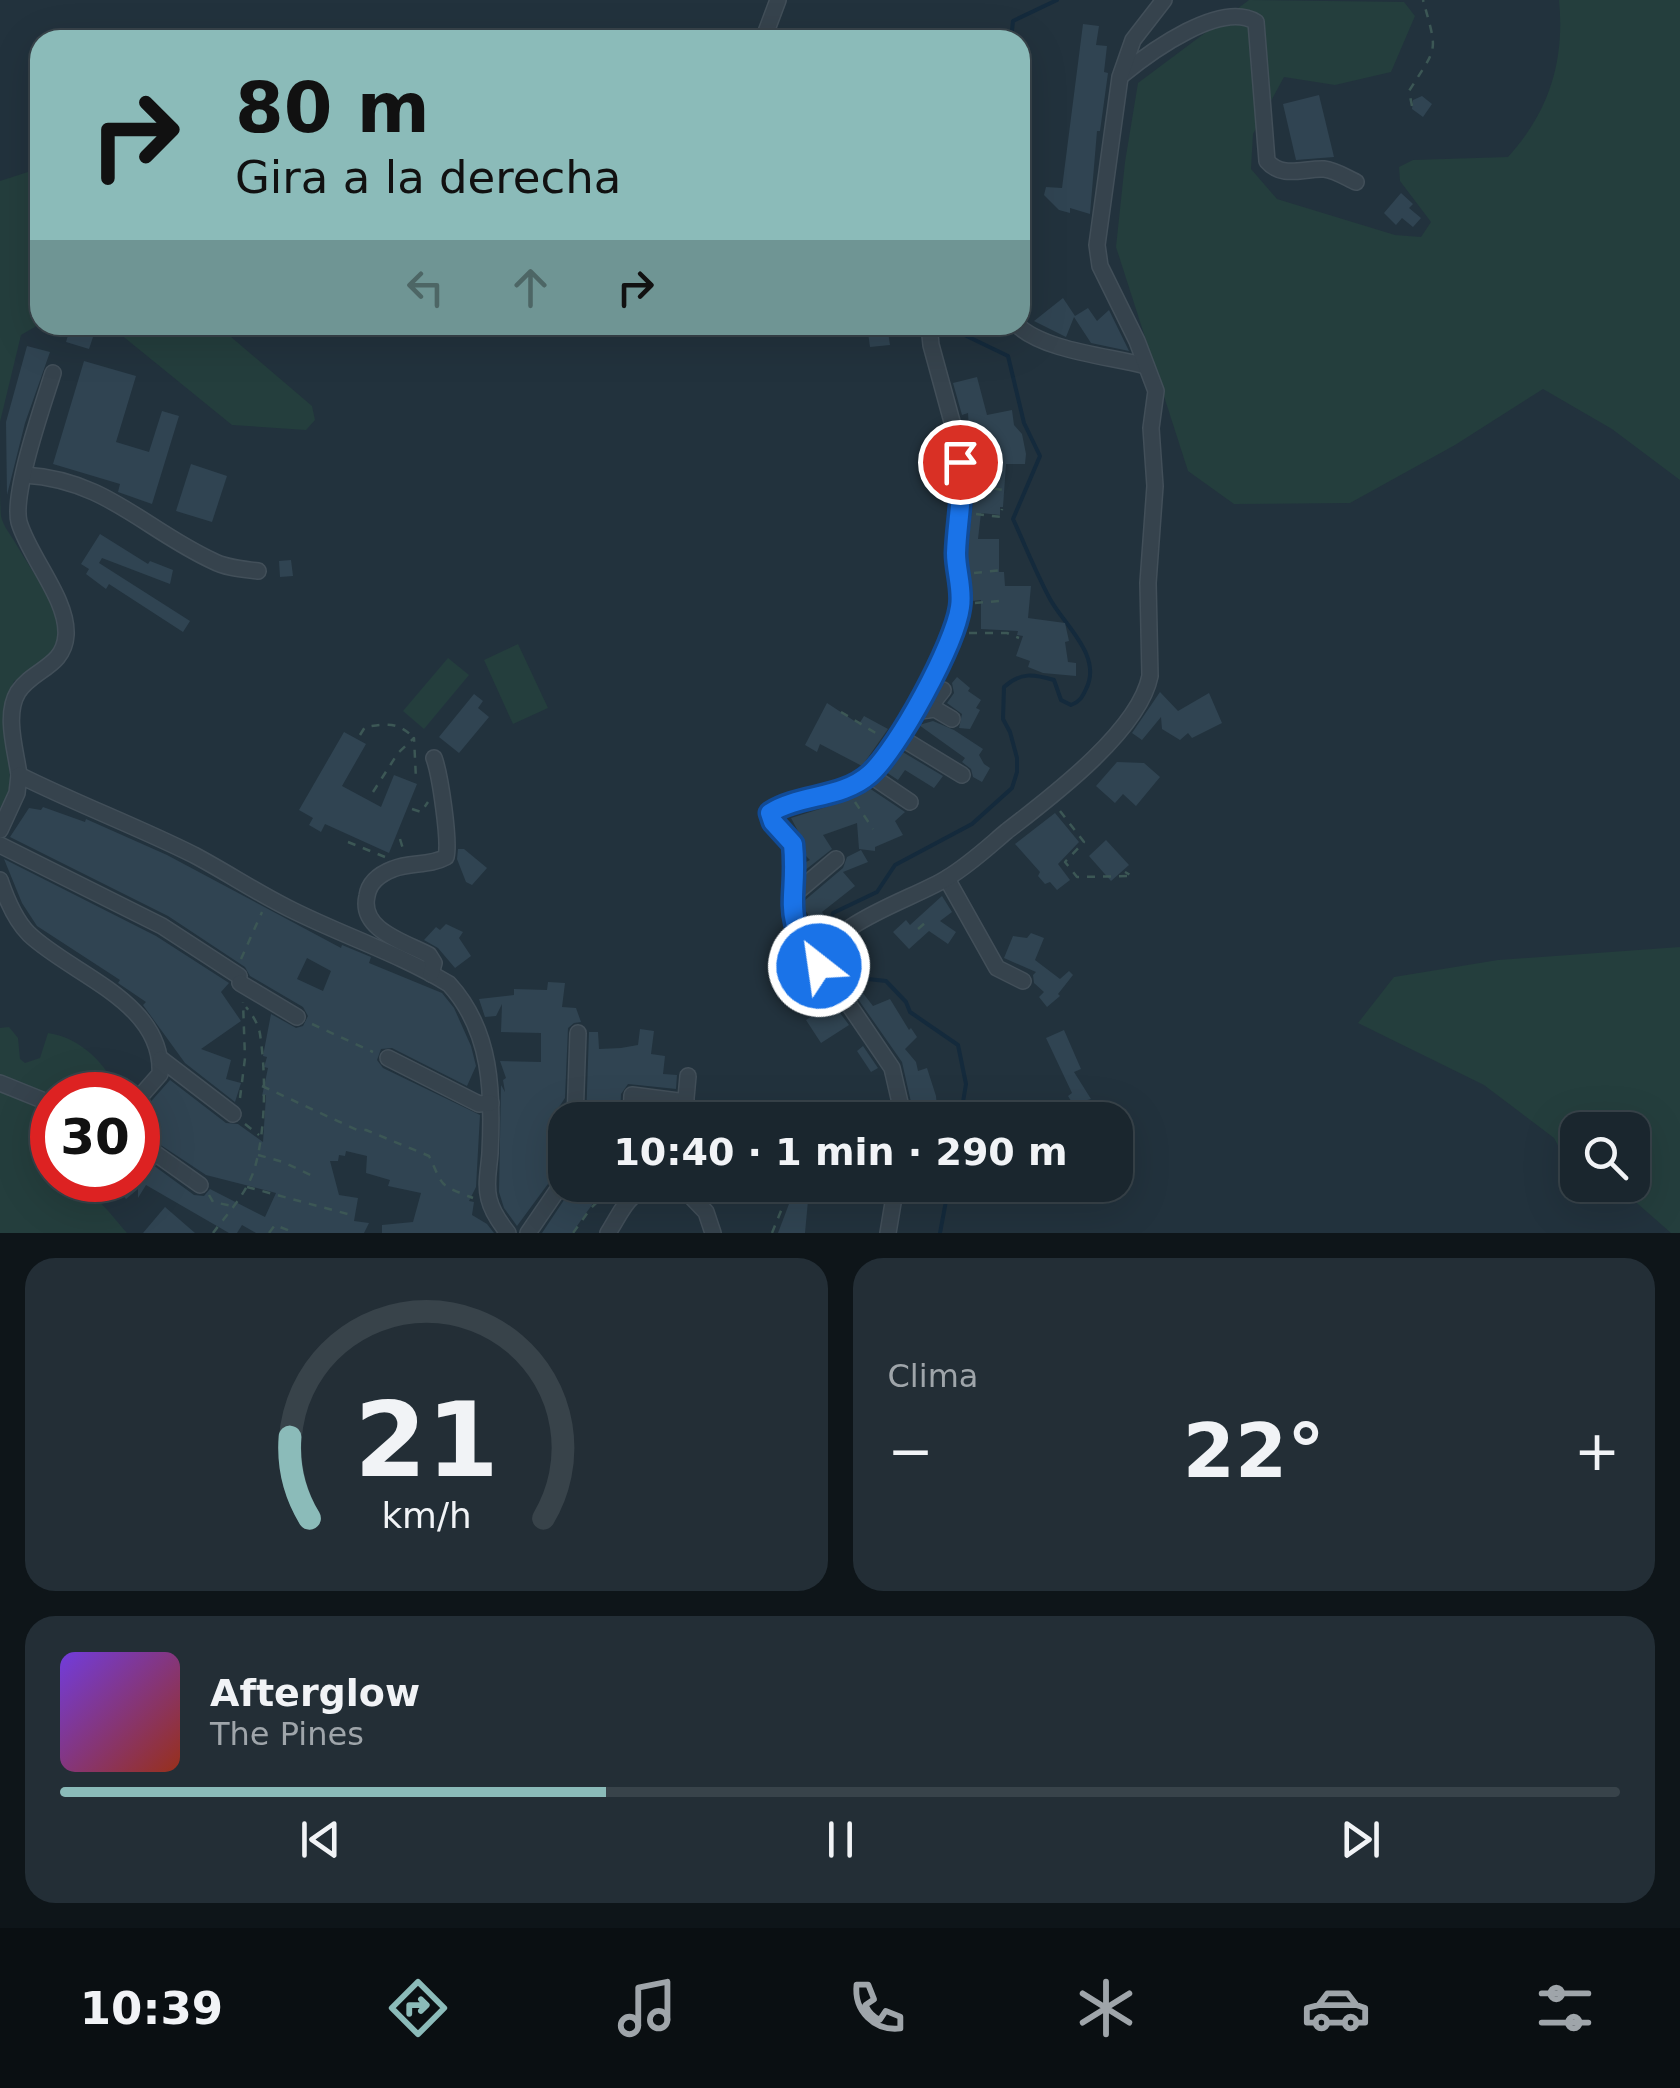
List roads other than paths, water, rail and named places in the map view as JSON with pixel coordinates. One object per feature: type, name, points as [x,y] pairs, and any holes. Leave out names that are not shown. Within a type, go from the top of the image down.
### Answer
[{"type":"street","points":[[767,30],[778,0]]},
{"type":"street","points":[[819,966],[825,949],[871,914],[946,879],[1049,798],[1086,765],[1147,694],[1156,391],[1100,266],[1097,245],[1120,77],[1133,40],[1164,0]]},
{"type":"street","points":[[1120,77],[1161,44],[1193,25],[1240,12],[1256,22],[1267,162],[1273,168],[1291,172],[1327,169],[1356,182]]},
{"type":"street","points":[[920,711],[953,633],[960,604],[960,462],[930,335]]},
{"type":"street","points":[[1029,335],[1051,345],[1146,366]]},
{"type":"street","points":[[0,830],[17,794],[14,704],[18,692],[63,651],[66,630],[19,520],[17,498],[53,373]]},
{"type":"street","points":[[25,475],[56,477],[83,485],[215,563],[258,571]]},
{"type":"street","points":[[900,1102],[892,1068],[805,948],[794,922],[791,897],[793,844],[770,813],[841,790],[870,774],[920,711],[943,690]]},
{"type":"street","points":[[920,711],[935,709],[952,719]]},
{"type":"street","points":[[895,740],[962,775]]},
{"type":"street","points":[[431,974],[434,963],[429,955],[377,928],[368,918],[365,906],[368,888],[382,874],[446,857],[448,839],[440,800],[442,779],[434,758]]},
{"type":"street","points":[[870,774],[910,802]]},
{"type":"street","points":[[19,775],[83,807],[135,826],[269,897],[431,974],[458,994],[484,1044],[491,1103],[486,1184],[490,1204],[508,1233]]},
{"type":"street","points":[[0,845],[162,926],[297,1017]]},
{"type":"street","points":[[791,897],[836,859]]},
{"type":"street","points":[[946,879],[997,968],[1023,981]]},
{"type":"street","points":[[0,880],[6,900],[26,932],[118,996],[159,1044],[160,1074]]},
{"type":"street","points":[[575,1102],[578,1033]]},
{"type":"street","points":[[161,1058],[233,1114]]},
{"type":"street","points":[[388,1058],[479,1104],[491,1103]]},
{"type":"street","points":[[632,1102],[632,1095],[686,1102],[688,1076]]},
{"type":"street","points":[[0,1083],[30,1095]]},
{"type":"street","points":[[160,1157],[200,1184]]},
{"type":"street","points":[[528,1233],[549,1202]]},
{"type":"street","points":[[612,1226],[627,1202]]},
{"type":"street","points":[[697,1202],[708,1230]]},
{"type":"street","points":[[888,1233],[893,1202]]},
{"type":"waterway","points":[[1012,30],[1013,21],[1057,0]]},
{"type":"waterway","points":[[828,932],[833,913],[877,892],[895,865],[972,824],[1012,788],[1017,758],[1003,719],[1004,687],[1022,677],[1047,678],[1054,680],[1061,700],[1071,705],[1082,697],[1090,677],[1086,653],[1050,599],[1013,519],[1040,456],[1024,423],[1008,356],[964,335]]},
{"type":"waterway","points":[[834,963],[859,978],[886,981],[910,1012],[958,1045],[966,1084],[963,1102]]},
{"type":"waterway","points":[[940,1233],[946,1202]]}]
